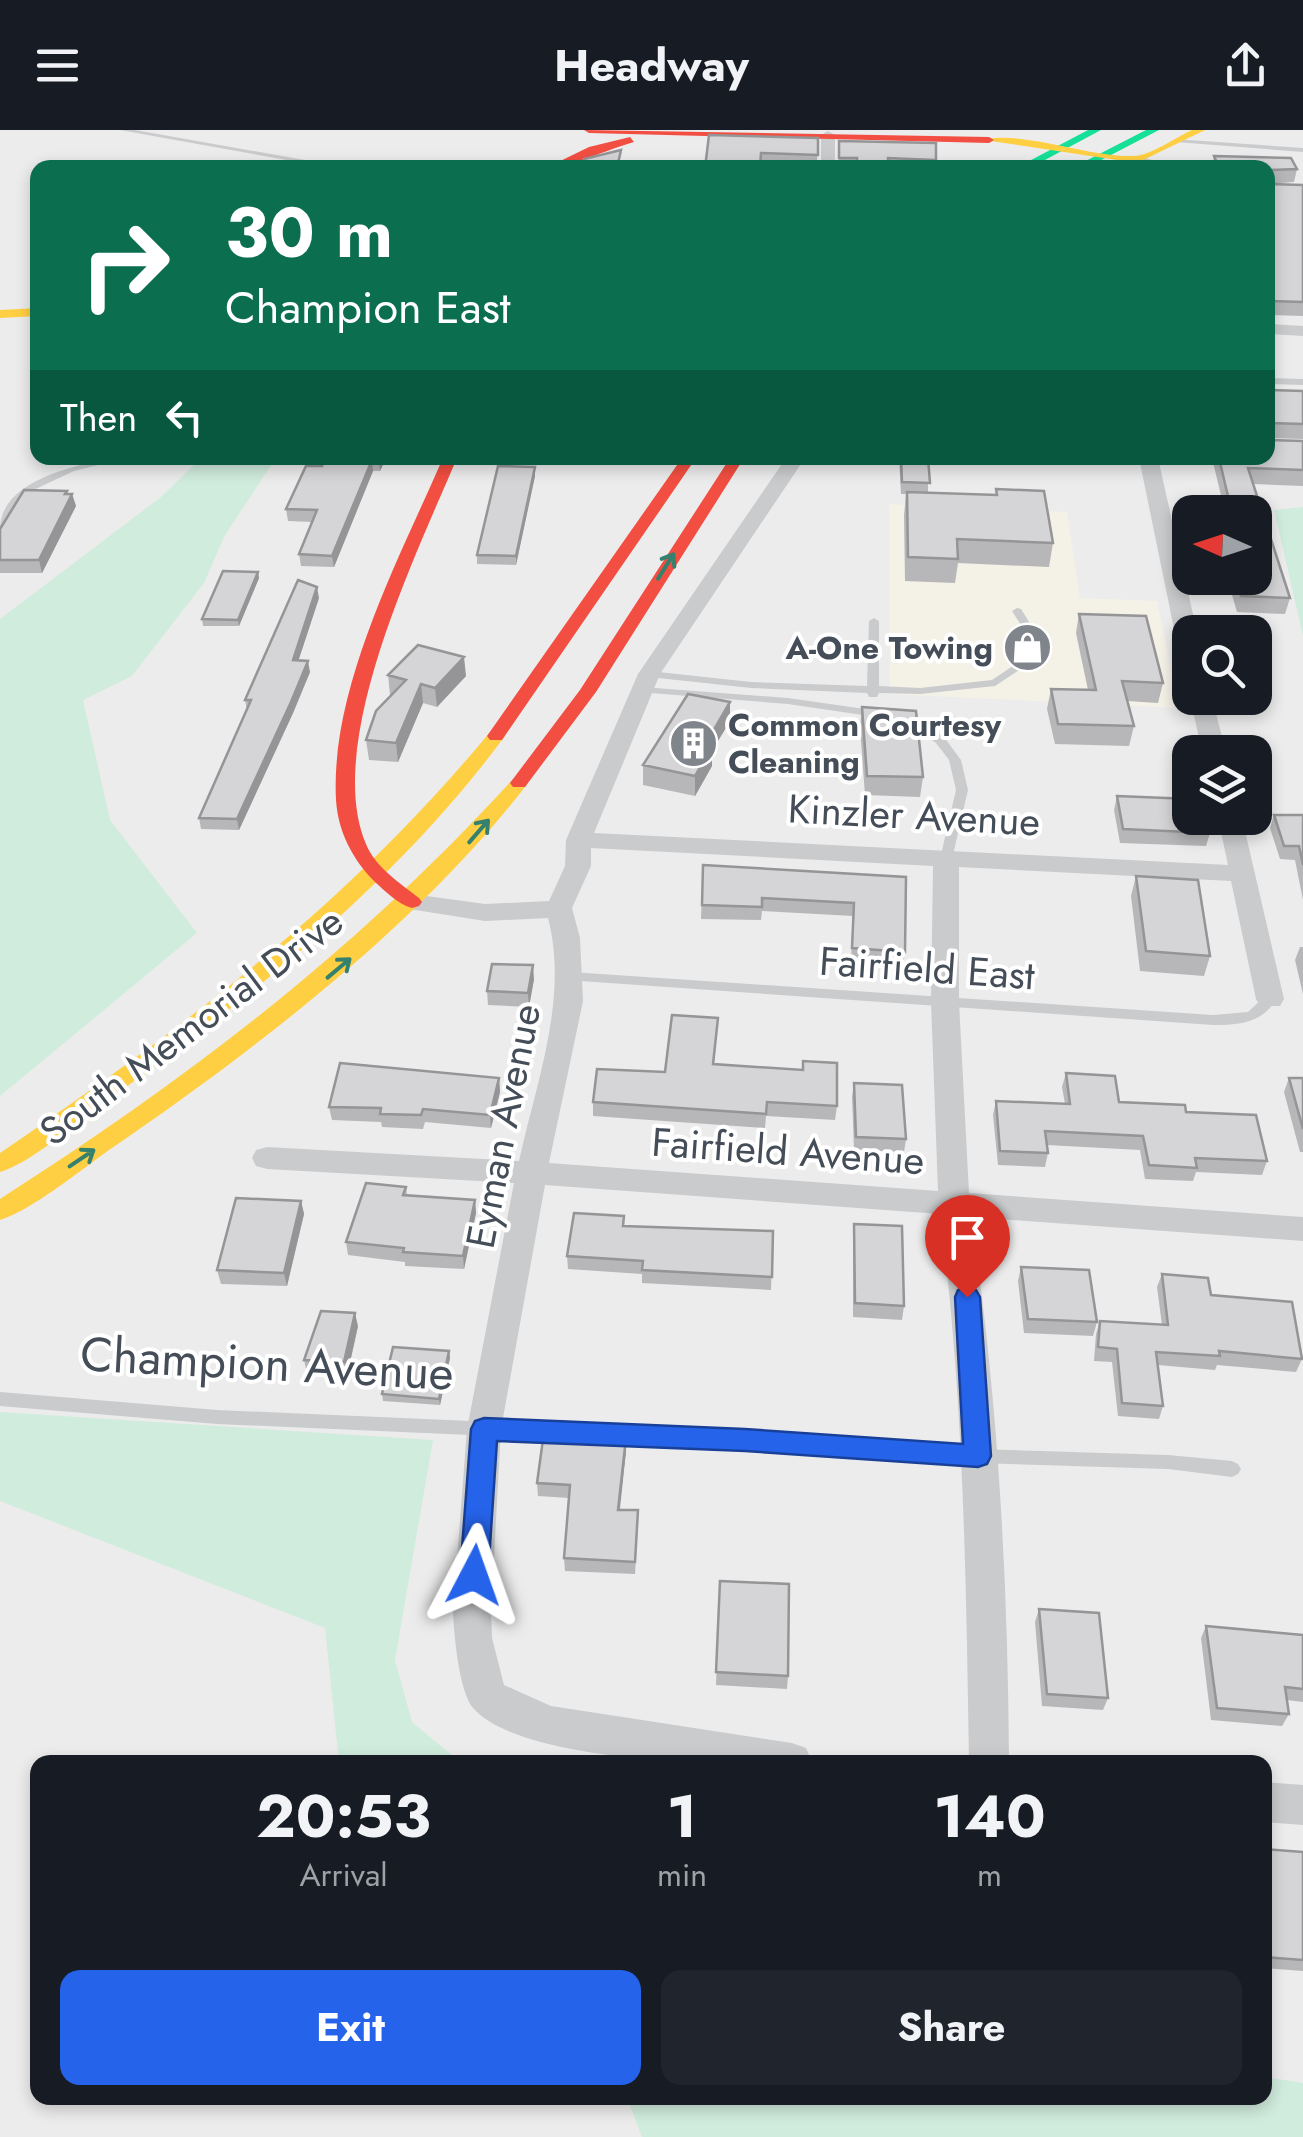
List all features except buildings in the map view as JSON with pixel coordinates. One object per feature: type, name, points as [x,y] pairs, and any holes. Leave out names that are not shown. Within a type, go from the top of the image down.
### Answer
[{"type":"main road","points":[[589,130],[1063,145],[1137,160],[1200,130]]},
{"type":"main road","points":[[1036,160],[1096,130]]},
{"type":"main road","points":[[1092,160],[1154,130]]},
{"type":"main road","points":[[568,160],[593,149],[662,132]]},
{"type":"main road","points":[[545,160],[556,142]]},
{"type":"main road","points":[[0,314],[30,312]]},
{"type":"main road","points":[[412,902],[391,890],[374,872],[357,843],[346,810],[342,767],[346,732],[447,465]]},
{"type":"main road","name":"South Memorial Drive","points":[[0,1164],[210,1015],[374,872],[485,751],[684,465]]},
{"type":"main road","name":"South Memorial Drive","points":[[0,1211],[183,1090],[296,1005],[412,902],[474,838],[535,764],[591,686],[733,465]]},
{"type":"street","points":[[828,135],[828,160]]},
{"type":"street","points":[[1275,329],[1303,331]]},
{"type":"street","points":[[412,902],[448,910],[504,914],[559,908],[578,866],[579,840],[645,682],[790,465]]},
{"type":"street","points":[[1150,465],[1182,615]]},
{"type":"street","points":[[1234,835],[1270,999]]},
{"type":"street","name":"Kinzler Avenue","points":[[579,840],[1244,874]]},
{"type":"street","points":[[946,859],[945,1002],[954,1206],[972,1327],[988,1755]]},
{"type":"street","name":"Eyman Avenue","points":[[484,1429],[519,1254],[530,1174],[571,977],[559,908]]},
{"type":"street","name":"Fairfield Avenue","points":[[266,1158],[365,1161],[1303,1230]]},
{"type":"street","name":"Champion Avenue","points":[[484,1429],[472,1638],[488,1696],[517,1714],[551,1725],[746,1755]]},
{"type":"street","points":[[1272,1803],[1303,1805]]},
{"type":"lane","points":[[123,130],[300,160]]},
{"type":"lane","points":[[1176,140],[1303,150]]},
{"type":"lane","points":[[1275,381],[1303,382]]},
{"type":"lane","points":[[0,526],[24,491],[71,469],[89,465]]},
{"type":"lane","points":[[645,682],[920,691],[995,683],[1028,660],[1031,632],[1017,611]]},
{"type":"lane","points":[[874,621],[874,714]]},
{"type":"lane","points":[[645,682],[900,717],[918,726],[940,740],[955,760],[962,790],[946,859]]},
{"type":"lane","name":"Fairfield East","points":[[571,977],[1246,1020],[1262,1013],[1270,999]]},
{"type":"lane","name":"Champion Avenue","points":[[0,1399],[217,1417],[484,1429]]},
{"type":"lane","points":[[484,1429],[745,1440],[978,1456],[1168,1462],[1232,1469]]},
{"type":"shaded area","name":"A-One Towing","points":[[889,504],[1067,512],[1080,598],[1157,601],[1172,674],[1172,708],[890,694]]},
{"type":"green space","points":[[194,465],[271,465],[225,535],[204,583],[132,676],[83,700],[110,820],[197,933],[0,1096],[0,619],[161,497]]},
{"type":"green space","points":[[1303,507],[1303,636],[1274,510]]},
{"type":"green space","points":[[0,1412],[433,1440],[395,1660],[412,1722],[452,1755],[338,1755],[325,1628],[0,1501]]},
{"type":"green space","points":[[1272,2078],[1303,2083],[1303,2137],[642,2137],[630,2105],[1272,2105]]},
{"type":"traffic: fast","points":[[1037,160],[1096,130]]},
{"type":"traffic: fast","points":[[1093,160],[1154,130]]},
{"type":"traffic: slow","points":[[989,140],[1024,141],[1137,160],[1200,130]]},
{"type":"traffic: slow","points":[[0,314],[30,312]]},
{"type":"traffic: slow","points":[[0,1164],[201,1021],[328,916],[444,800],[496,736]]},
{"type":"traffic: slow","points":[[0,1211],[141,1117],[276,1016],[402,906],[519,783]]},
{"type":"traffic: jam","points":[[589,130],[989,140]]},
{"type":"traffic: jam","points":[[569,160],[630,140]]},
{"type":"traffic: jam","points":[[412,902],[373,868],[355,842],[346,803],[347,756],[373,650],[447,465]]},
{"type":"traffic: jam","points":[[496,736],[684,465]]},
{"type":"traffic: jam","points":[[519,783],[587,692],[733,465]]},
{"type":"place","name":"A-One Towing","points":[[1028,648]]},
{"type":"place","name":"Common Courtesy Cleaning","points":[[693,743]]},
{"type":"route","points":[[474,1575],[484,1429],[745,1440],[978,1456],[967,1297]]}]
